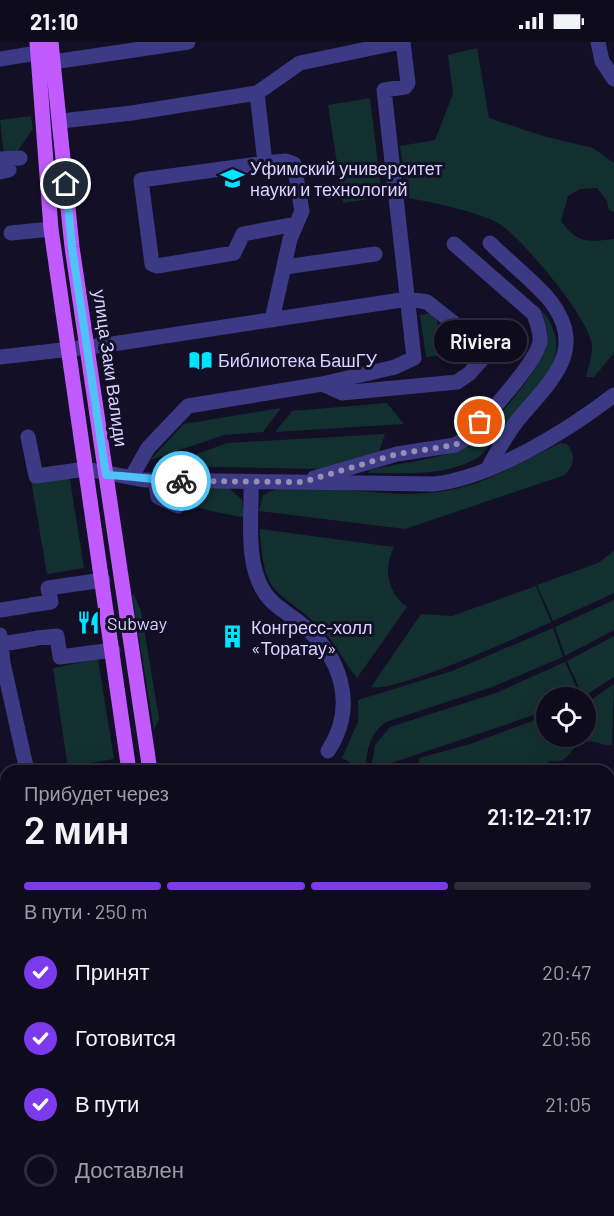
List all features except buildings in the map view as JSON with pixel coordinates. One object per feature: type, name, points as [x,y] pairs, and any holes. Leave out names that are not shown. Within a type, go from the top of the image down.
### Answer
[{"type":"main road","name":"улица Заки Валиди","points":[[46,50],[61,121],[72,247],[149,765]]},
{"type":"main road","points":[[46,50],[51,229],[128,765]]},
{"type":"street","points":[[0,59],[46,50],[188,42]]},
{"type":"street","points":[[61,121],[257,93],[300,63],[402,42],[408,83],[405,87],[384,90],[415,355],[413,359],[395,367],[322,384],[188,406],[148,448],[132,476]]},
{"type":"street","points":[[598,42],[602,61],[614,79]]},
{"type":"street","points":[[257,93],[265,163]]},
{"type":"street","points":[[3,167],[20,158]]},
{"type":"street","points":[[272,320],[296,224],[302,211],[294,164],[286,161],[265,163],[141,180],[152,264],[158,266],[234,253],[243,234],[296,224]]},
{"type":"street","points":[[5,234],[51,229]]},
{"type":"street","points":[[488,468],[515,423],[563,363],[567,346],[562,325],[548,298],[489,243]]},
{"type":"street","points":[[303,482],[397,454],[455,445],[468,437],[529,362],[540,342],[539,326],[534,314],[454,244]]},
{"type":"street","points":[[285,267],[375,254]]},
{"type":"street","points":[[0,357],[88,345],[106,345],[408,299],[427,302],[489,351],[470,373],[457,382],[342,393],[322,384]]},
{"type":"street","points":[[28,437],[36,476],[86,469],[106,475],[155,480],[434,484],[456,480],[488,468],[560,433],[614,395]]},
{"type":"street","points":[[155,480],[157,496],[178,506]]},
{"type":"street","points":[[251,482],[252,551],[261,588],[272,602],[300,622],[321,642],[332,657],[342,682],[342,718],[328,751]]},
{"type":"street","points":[[0,610],[51,602],[48,588],[103,579]]},
{"type":"street","points":[[26,765],[1,664],[1,639],[35,639],[57,636],[60,657],[113,650]]},
{"type":"green space","points":[[477,48],[489,118],[543,136],[593,148],[614,163],[614,212],[609,210],[607,201],[597,188],[580,189],[568,196],[561,221],[578,238],[590,241],[614,239],[614,353],[594,377],[586,377],[592,345],[580,317],[554,281],[511,234],[501,225],[481,216],[408,198],[400,146],[435,140],[453,94],[448,55]]},
{"type":"green space","points":[[370,98],[382,197],[343,203],[328,105]]},
{"type":"green space","points":[[31,116],[33,129],[16,153],[4,154],[0,120]]},
{"type":"green space","points":[[541,310],[549,320],[554,332],[556,351],[551,367],[522,408],[479,457],[439,471],[368,473],[370,470],[455,451],[466,445],[494,421],[542,357],[548,336]]},
{"type":"green space","points":[[436,313],[442,355],[426,357],[420,315]]},
{"type":"green space","points":[[387,403],[404,424],[275,432],[292,411]]},
{"type":"green space","points":[[281,408],[263,432],[224,435],[150,460],[184,424]]},
{"type":"green space","points":[[385,434],[378,455],[317,469],[164,466],[227,443]]},
{"type":"green space","points":[[560,443],[567,444],[573,456],[572,464],[565,475],[405,529],[259,511],[263,495],[276,489],[319,488],[407,494],[464,487],[492,477]]},
{"type":"green space","points":[[69,474],[84,568],[47,574],[31,480]]},
{"type":"green space","points":[[163,487],[228,487],[242,500],[244,517],[188,504],[169,494]]},
{"type":"green space","points":[[260,529],[394,547],[389,563],[389,579],[395,594],[407,607],[357,678],[325,633],[277,592],[270,583],[262,553]]},
{"type":"green space","points":[[614,551],[614,593],[553,621],[537,585],[598,563]]},
{"type":"green space","points":[[536,586],[551,622],[431,672],[405,681],[371,687],[421,614],[452,616]]},
{"type":"green space","points":[[132,595],[141,611],[159,719],[154,730]]},
{"type":"green space","points":[[614,600],[614,630],[565,656],[555,627]]},
{"type":"green space","points":[[553,628],[563,657],[492,687],[386,722],[372,738],[366,765],[354,765],[342,758],[358,722],[358,700],[452,671]]},
{"type":"green space","points":[[614,636],[614,677],[596,689],[579,687],[567,661]]},
{"type":"green space","points":[[98,659],[114,759],[68,765],[53,668]]},
{"type":"green space","points":[[565,662],[576,687],[536,687],[536,714],[386,765],[373,765],[375,745],[390,727],[496,693]]},
{"type":"green space","points":[[614,684],[612,745],[596,742],[596,696]]},
{"type":"green space","points":[[536,720],[536,747],[576,747],[561,761],[549,761],[547,765],[420,765],[419,758],[470,744]]},
{"type":"way so far","points":[[181,481],[303,482],[397,454],[455,445],[468,437],[480,422]]},
{"type":"place","name":"Уфимский университет науки и технологий","points":[[232,178]]},
{"type":"place","name":"Библиотека БашГУ","points":[[200,360]]},
{"type":"place","name":"Riviera","points":[[480,422]]},
{"type":"place","name":"Subway","points":[[89,623]]},
{"type":"place","name":"Конгресс-холл «Торатау»","points":[[233,637]]},
{"type":"route","points":[[66,184],[72,247],[91,360],[106,475],[132,476],[144,480],[181,481]]}]
